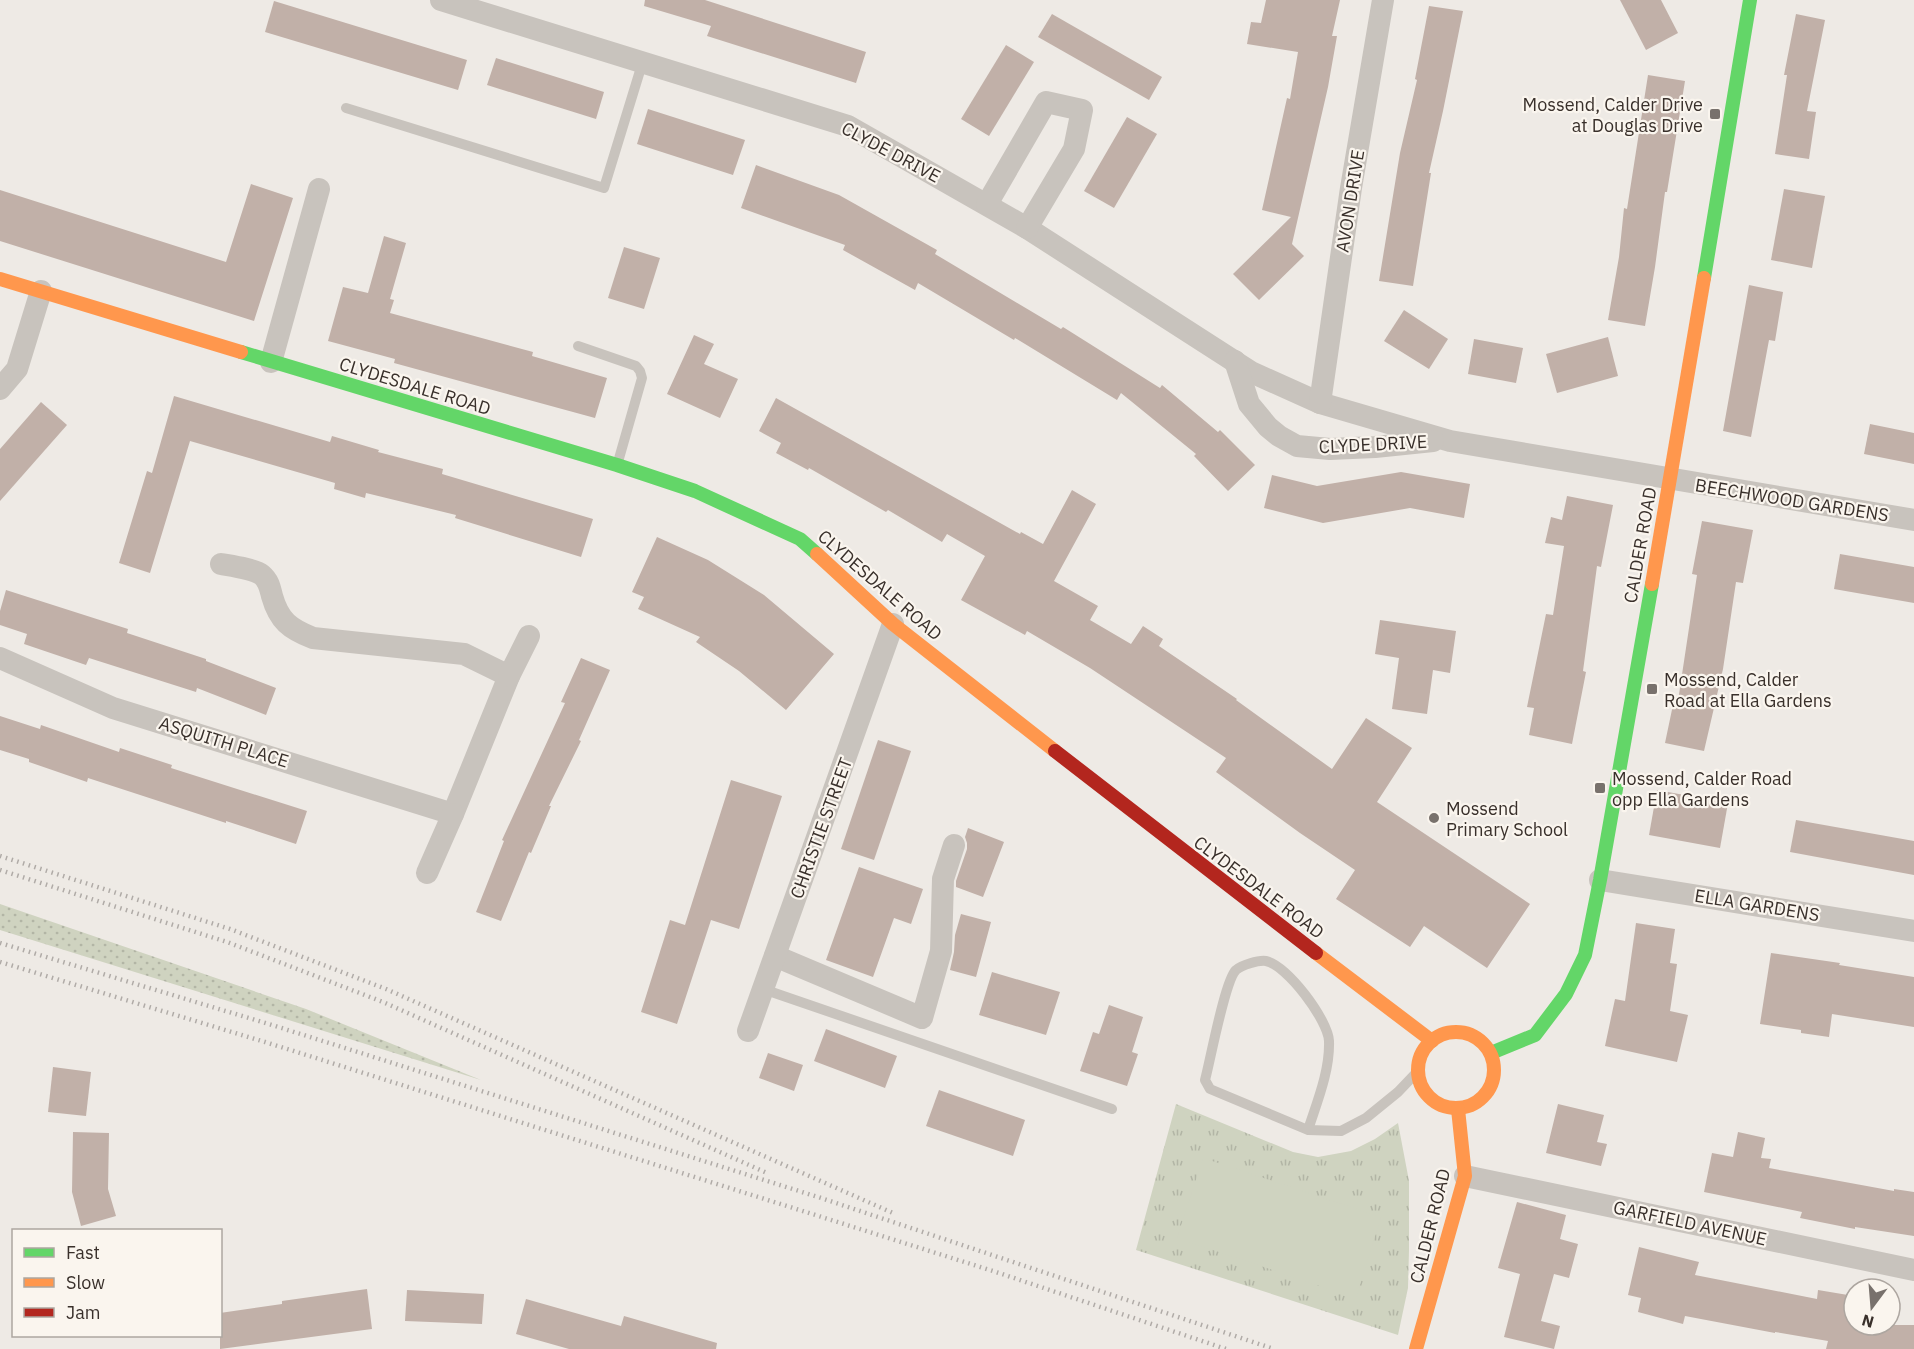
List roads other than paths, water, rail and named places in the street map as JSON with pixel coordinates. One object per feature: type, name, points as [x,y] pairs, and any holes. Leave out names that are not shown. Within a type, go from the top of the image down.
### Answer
[{"type":"main road","name":"CALDER ROAD","points":[[1491,1053],[1535,1035],[1566,994],[1585,955],[1670,479],[1750,0]]},
{"type":"main road","name":"CLYDESDALE ROAD","points":[[0,279],[617,465],[695,491],[800,539],[893,624],[1219,879],[1432,1041]]},
{"type":"main road","points":[[1464,1032],[1475,1036],[1484,1044],[1491,1053],[1495,1065],[1490,1090],[1482,1100],[1470,1107],[1458,1109],[1434,1102],[1426,1094],[1420,1083],[1419,1060],[1424,1049],[1432,1041],[1442,1035],[1464,1032]]},
{"type":"main road","name":"CALDER ROAD","points":[[1416,1349],[1465,1176],[1458,1109]]},
{"type":"street","name":"CLYDE DRIVE","points":[[441,0],[848,126],[1027,228],[1251,372],[1320,403],[1450,441],[1670,479]]},
{"type":"street","name":"AVON DRIVE","points":[[1320,403],[1351,188],[1383,0]]},
{"type":"street","points":[[987,204],[1046,102],[1082,110],[1074,149],[1027,228]]},
{"type":"street","points":[[271,362],[319,189]]},
{"type":"street","points":[[0,389],[17,369],[41,291]]},
{"type":"street","name":"CLYDE DRIVE","points":[[1235,361],[1250,404],[1268,427],[1297,446],[1330,449],[1450,441]]},
{"type":"street","name":"BEECHWOOD GARDENS","points":[[1670,479],[1914,520]]},
{"type":"street","points":[[221,564],[261,573],[269,582],[274,604],[284,622],[297,632],[313,638],[464,654],[509,676]]},
{"type":"street","name":"CHRISTIE STREET","points":[[748,1031],[893,624]]},
{"type":"street","points":[[427,873],[509,676],[529,636]]},
{"type":"street","name":"ASQUITH PLACE","points":[[0,658],[113,708],[453,814]]},
{"type":"street","points":[[775,956],[922,1018],[942,951],[943,879],[954,845]]},
{"type":"street","name":"ELLA GARDENS","points":[[1600,880],[1914,931]]},
{"type":"street","name":"GARFIELD AVENUE","points":[[1465,1176],[1914,1270]]},
{"type":"lane","points":[[346,108],[604,188],[643,62]]},
{"type":"lane","points":[[578,346],[636,366],[640,371],[642,378],[617,465]]},
{"type":"lane","points":[[1308,1130],[1325,1074],[1329,1040],[1321,1017],[1291,976],[1267,961],[1249,963],[1235,971],[1228,986],[1205,1080],[1210,1089],[1308,1130],[1341,1131],[1366,1118],[1398,1092],[1418,1071]]},
{"type":"lane","points":[[763,989],[1112,1109]]},
{"type":"railway","points":[[0,856],[230,929],[386,989],[893,1213]]},
{"type":"railway","points":[[0,870],[227,942],[383,1002],[767,1173]]},
{"type":"railway","points":[[0,943],[272,1025],[818,1197],[1274,1349]]},
{"type":"railway","points":[[0,962],[265,1042],[993,1271],[1226,1349]]},
{"type":"place","name":"Mossend, Calder Drive at Douglas Drive","points":[[1715,114]]},
{"type":"place","name":"Mossend, Calder Road at Ella Gardens","points":[[1652,689]]},
{"type":"place","name":"Mossend, Calder Road opp Ella Gardens","points":[[1600,788]]},
{"type":"place","name":"Mossend Primary School","points":[[1434,818]]}]
